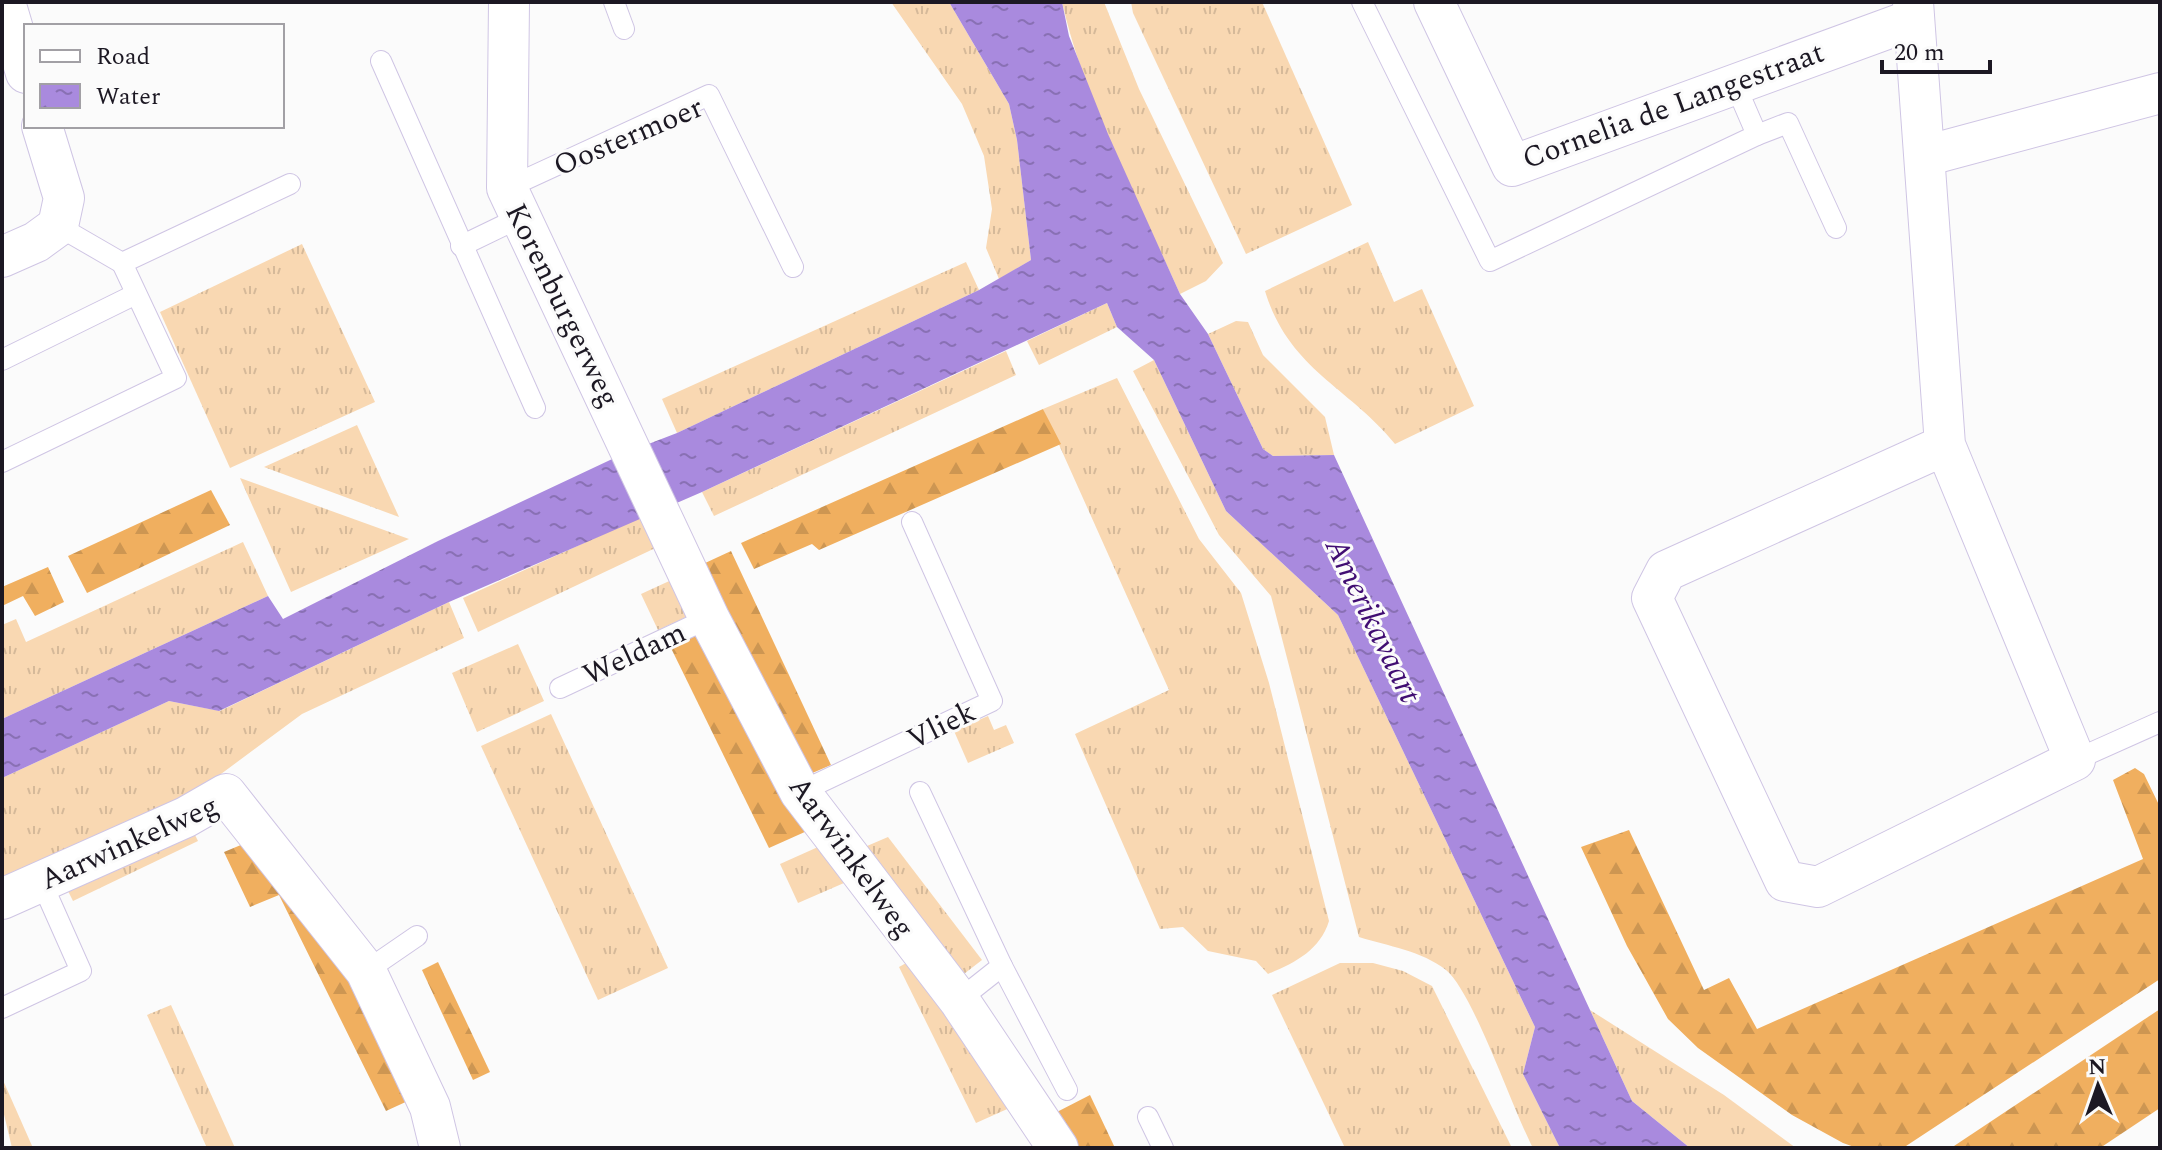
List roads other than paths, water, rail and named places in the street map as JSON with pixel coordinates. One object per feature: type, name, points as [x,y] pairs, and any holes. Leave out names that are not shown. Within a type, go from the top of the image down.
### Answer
[{"type":"street","points":[[5,2],[24,66]]},
{"type":"street","name":"Korenburgerweg","points":[[509,2],[514,203],[668,531]]},
{"type":"street","name":"Cornelia de Langestraat","points":[[1434,2],[1512,166],[1735,84],[1913,10]]},
{"type":"street","points":[[1913,10],[1945,445],[2075,760],[1818,887],[1785,881],[1652,598],[1666,571],[1945,445]]},
{"type":"street","points":[[1925,156],[2160,93]]},
{"type":"street","points":[[2,257],[36,242],[58,226],[64,198],[43,128]]},
{"type":"street","name":"Aarwinkelweg","points":[[668,531],[709,618],[800,792],[959,1000],[1058,1148]]},
{"type":"street","name":"Aarwinkelweg","points":[[2,899],[186,817],[226,794],[366,971],[430,1107],[440,1148]]},
{"type":"lane","points":[[614,2],[624,29]]},
{"type":"lane","points":[[1362,2],[1490,261],[1788,123],[1836,228]]},
{"type":"lane","points":[[381,61],[535,408]]},
{"type":"lane","points":[[1735,84],[1757,135]]},
{"type":"lane","name":"Oostermoer","points":[[514,203],[709,95],[793,267]]},
{"type":"lane","points":[[122,263],[290,184]]},
{"type":"lane","points":[[461,246],[514,203]]},
{"type":"lane","points":[[2,462],[176,378],[122,263],[58,226]]},
{"type":"lane","points":[[2,360],[136,294]]},
{"type":"lane","name":"Vliek","points":[[800,792],[992,701],[912,522]]},
{"type":"lane","name":"Weldam","points":[[560,688],[709,618]]},
{"type":"lane","points":[[2075,760],[2160,722]]},
{"type":"lane","name":"Vliek","points":[[920,792],[1002,966],[1067,1090]]},
{"type":"lane","points":[[2,1008],[81,971],[41,881]]},
{"type":"lane","points":[[366,971],[417,936]]},
{"type":"lane","points":[[959,1000],[1002,966]]},
{"type":"lane","points":[[1148,1117],[1163,1148]]},
{"type":"water","name":"Amerikavaart","points":[[949,2],[1062,2],[1069,36],[1108,134],[1180,294],[1208,334],[1263,449],[1273,456],[1334,455],[1632,1101],[1690,1148],[1560,1148],[1523,1074],[1535,1027],[1338,615],[1226,511],[1154,360],[1117,327],[1107,303],[702,492],[449,602],[219,711],[169,701],[2,778],[2,719],[268,596],[283,619],[438,541],[625,453],[677,433],[979,290],[1031,260],[1017,140],[1009,104]]}]
